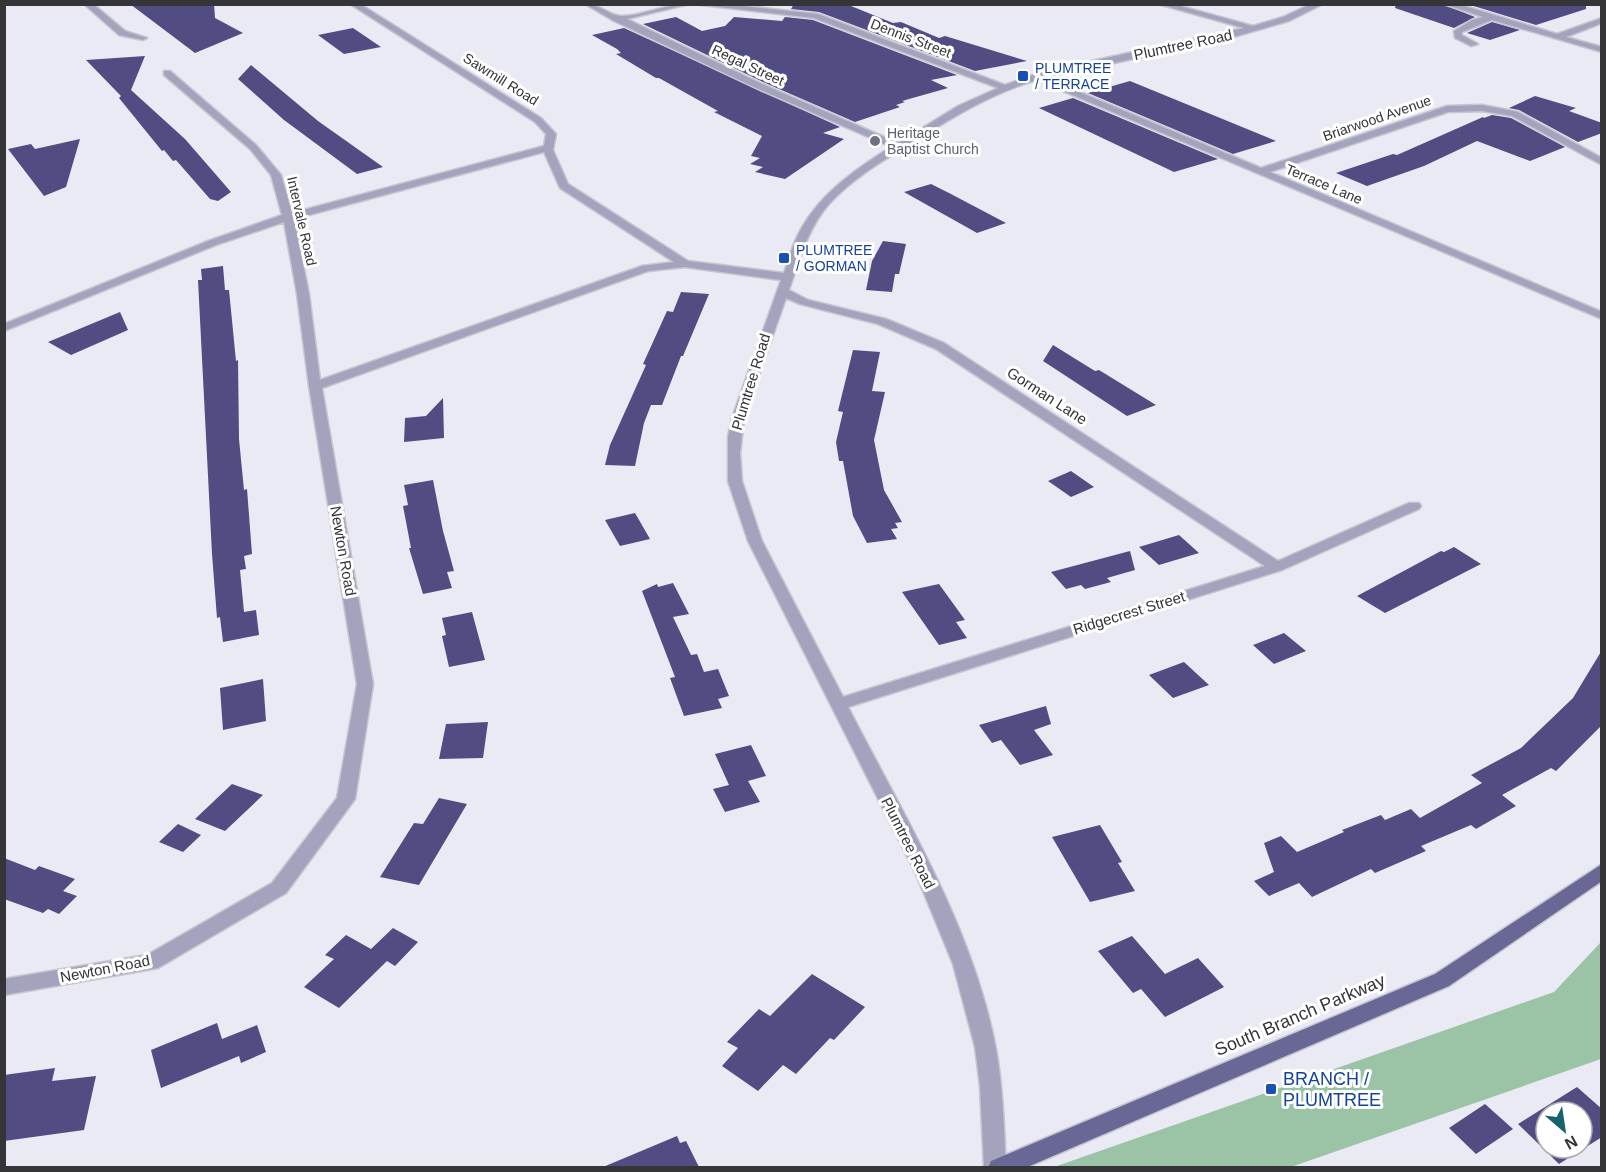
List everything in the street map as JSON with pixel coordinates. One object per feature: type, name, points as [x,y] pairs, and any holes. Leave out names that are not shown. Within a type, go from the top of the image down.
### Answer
[{"type":"main road","name":"South Branch Parkway","points":[[997,1167],[1442,980],[1602,871]]},
{"type":"street","points":[[88,4],[122,33],[143,38]]},
{"type":"street","name":"Sawmill Road","points":[[354,4],[538,120],[551,134],[548,150],[564,186],[685,264]]},
{"type":"street","name":"Regal Street","points":[[588,4],[759,86],[897,146]]},
{"type":"street","points":[[617,19],[685,4]]},
{"type":"street","name":"Dennis Street","points":[[698,4],[815,16],[1005,88]]},
{"type":"street","points":[[1162,4],[1254,29]]},
{"type":"street","points":[[1448,4],[1602,50]]},
{"type":"street","name":"Plumtree Road","points":[[997,1167],[992,1096],[985,1047],[963,964],[925,874],[755,541],[738,498],[733,475],[732,448],[738,418],[802,237],[825,202],[852,178],[897,146],[961,108],[1005,88],[1036,77],[1254,29],[1286,19],[1317,5]]},
{"type":"street","points":[[1474,44],[1458,36],[1458,30],[1475,21],[1492,17]]},
{"type":"street","points":[[1557,36],[1602,20]]},
{"type":"street","name":"Intervale Road","points":[[167,73],[267,161],[276,175],[288,217],[303,294],[315,386]]},
{"type":"street","name":"Terrace Lane","points":[[1036,77],[1602,316]]},
{"type":"street","name":"Briarwood Avenue","points":[[1260,172],[1447,109],[1482,108],[1515,114],[1602,162]]},
{"type":"street","points":[[4,328],[212,243],[288,217],[549,148]]},
{"type":"street","points":[[315,386],[646,268],[685,264],[784,284]]},
{"type":"street","name":"Gorman Lane","points":[[784,284],[804,302],[882,321],[940,346],[1277,567]]},
{"type":"street","name":"Newton Road","points":[[4,987],[151,962],[279,888],[346,799],[365,684],[315,386]]},
{"type":"street","name":"Ridgecrest Street","points":[[837,705],[1277,567],[1414,506]]},
{"type":"green space","points":[[1601,942],[1601,1059],[1291,1167],[1054,1167],[1554,992]]},
{"type":"building","points":[[130,4],[214,4],[215,18],[243,33],[195,53]]},
{"type":"building","points":[[794,4],[846,4],[893,23],[901,22],[939,38],[945,36],[1027,61],[975,71],[819,12],[791,9]]},
{"type":"building","points":[[1396,4],[1442,4],[1475,17],[1454,28],[1395,8]]},
{"type":"building","points":[[1467,4],[1586,4],[1586,9],[1536,25]]},
{"type":"building","points":[[676,17],[702,31],[725,26],[734,17],[782,21],[785,17],[813,20],[957,75],[931,80],[948,88],[902,101],[905,102],[896,105],[900,107],[855,122],[763,82],[643,24]]},
{"type":"building","points":[[1492,22],[1520,30],[1490,40],[1467,33]]},
{"type":"building","points":[[353,28],[381,47],[344,54],[318,35]]},
{"type":"building","points":[[624,28],[840,127],[823,133],[844,139],[785,179],[755,172],[763,167],[750,164],[760,158],[751,156],[762,136],[714,112],[718,111],[656,78],[616,54],[621,53],[592,35]]},
{"type":"building","points":[[145,56],[131,90],[185,139],[231,192],[218,201],[210,199],[176,160],[173,161],[164,150],[162,151],[119,98],[121,96],[86,60]]},
{"type":"building","points":[[251,65],[318,121],[383,167],[357,174],[284,120],[238,79]]},
{"type":"building","points":[[1130,81],[1276,141],[1233,154],[1088,93]]},
{"type":"building","points":[[1535,96],[1576,108],[1569,111],[1602,123],[1602,133],[1578,142],[1519,110],[1509,108]]},
{"type":"building","points":[[1073,98],[1218,159],[1174,172],[1039,108]]},
{"type":"building","points":[[1492,115],[1511,118],[1565,147],[1530,161],[1477,141],[1424,166],[1367,186],[1336,173],[1393,154],[1397,155]]},
{"type":"building","points":[[80,139],[66,187],[44,196],[8,149],[31,144],[35,149]]},
{"type":"building","points":[[931,184],[1006,223],[977,233],[904,192]]},
{"type":"building","points":[[883,241],[906,244],[899,274],[895,274],[892,292],[866,290],[872,261]]},
{"type":"building","points":[[223,266],[225,290],[229,290],[236,361],[238,360],[239,439],[244,490],[247,489],[252,554],[244,556],[246,569],[240,570],[244,612],[256,610],[259,635],[223,642],[220,617],[217,618],[212,554],[198,280],[202,280],[201,269]]},
{"type":"building","points":[[681,292],[709,294],[662,405],[651,405],[644,423],[635,466],[605,465],[610,445],[646,365],[643,364],[667,311],[673,312]]},
{"type":"building","points":[[120,312],[128,330],[71,355],[48,342]]},
{"type":"building","points":[[1053,345],[1156,405],[1127,416],[1043,361]]},
{"type":"building","points":[[853,350],[880,352],[872,391],[885,392],[874,440],[884,490],[902,522],[895,523],[898,528],[891,529],[897,539],[867,543],[853,516],[843,461],[839,461],[836,442],[843,412],[838,411]]},
{"type":"building","points":[[443,398],[444,438],[404,442],[405,418],[426,416]]},
{"type":"building","points":[[1071,471],[1094,487],[1071,497],[1048,481]]},
{"type":"building","points":[[433,480],[454,571],[447,572],[452,588],[423,594],[409,548],[411,548],[403,506],[408,505],[404,485]]},
{"type":"building","points":[[635,513],[650,539],[620,546],[605,520]]},
{"type":"building","points":[[1179,535],[1199,553],[1159,565],[1139,547]]},
{"type":"building","points":[[1454,547],[1481,564],[1385,613],[1357,596],[1441,551],[1444,552]]},
{"type":"building","points":[[1130,551],[1135,570],[1107,578],[1111,582],[1085,589],[1081,585],[1066,589],[1051,572]]},
{"type":"building","points":[[673,583],[689,614],[673,617],[691,655],[697,654],[704,672],[718,669],[729,696],[718,699],[722,708],[684,716],[670,678],[675,677],[642,591],[657,584],[658,587]]},
{"type":"building","points":[[939,584],[965,620],[956,622],[967,638],[939,645],[902,592]]},
{"type":"building","points":[[472,612],[485,660],[449,667],[442,636],[446,635],[442,618]]},
{"type":"building","points":[[1284,633],[1306,651],[1274,664],[1253,645]]},
{"type":"building","points":[[1602,650],[1602,725],[1556,771],[1551,768],[1502,795],[1516,806],[1476,829],[1471,825],[1421,846],[1426,851],[1375,873],[1371,869],[1312,897],[1299,883],[1269,896],[1254,881],[1274,872],[1264,843],[1281,836],[1297,852],[1344,832],[1342,830],[1381,815],[1385,820],[1411,809],[1420,818],[1482,783],[1471,775],[1521,748],[1573,698]]},
{"type":"building","points":[[1184,662],[1209,685],[1173,698],[1149,675]]},
{"type":"building","points":[[263,679],[266,721],[223,730],[220,688]]},
{"type":"building","points":[[1046,706],[1051,724],[1034,730],[1053,755],[1020,765],[1001,740],[992,743],[979,725]]},
{"type":"building","points":[[488,722],[483,758],[439,759],[446,724]]},
{"type":"building","points":[[751,745],[766,776],[748,781],[760,802],[725,812],[713,789],[729,785],[715,754]]},
{"type":"building","points":[[232,784],[263,795],[225,831],[195,819]]},
{"type":"building","points":[[439,798],[467,804],[419,885],[380,877],[414,823],[423,824]]},
{"type":"building","points":[[178,824],[201,835],[183,852],[159,842]]},
{"type":"building","points":[[1100,825],[1122,862],[1118,863],[1135,891],[1090,902],[1052,837]]},
{"type":"building","points":[[4,858],[35,870],[39,866],[75,879],[63,891],[77,896],[59,914],[48,909],[43,913],[4,899]]},
{"type":"building","points":[[393,928],[418,942],[395,966],[387,961],[339,1008],[304,987],[334,959],[325,955],[346,935],[371,949]]},
{"type":"building","points":[[1132,936],[1165,974],[1198,958],[1224,987],[1165,1017],[1141,989],[1133,993],[1098,951]]},
{"type":"building","points":[[812,974],[865,1007],[834,1040],[830,1038],[796,1074],[783,1065],[758,1091],[722,1066],[738,1048],[727,1042],[759,1009],[770,1016]]},
{"type":"building","points":[[217,1023],[222,1039],[257,1025],[266,1052],[241,1063],[239,1056],[161,1088],[151,1050]]},
{"type":"building","points":[[55,1068],[52,1081],[96,1076],[84,1130],[4,1141],[4,1075]]},
{"type":"building","points":[[1577,1087],[1592,1100],[1556,1100]]},
{"type":"building","points":[[1594,1102],[1602,1109],[1602,1137],[1594,1142]]},
{"type":"building","points":[[1485,1104],[1513,1129],[1476,1154],[1449,1128]]},
{"type":"building","points":[[1534,1114],[1534,1140],[1518,1124]]},
{"type":"building","points":[[677,1136],[680,1143],[686,1141],[699,1167],[603,1167]]},
{"type":"place","name":"PLUMTREE / TERRACE","points":[[1023,76]]},
{"type":"place","name":"Heritage Baptist Church","points":[[875,141]]},
{"type":"place","name":"PLUMTREE / GORMAN","points":[[784,258]]},
{"type":"place","name":"BRANCH / PLUMTREE","points":[[1271,1089]]}]
